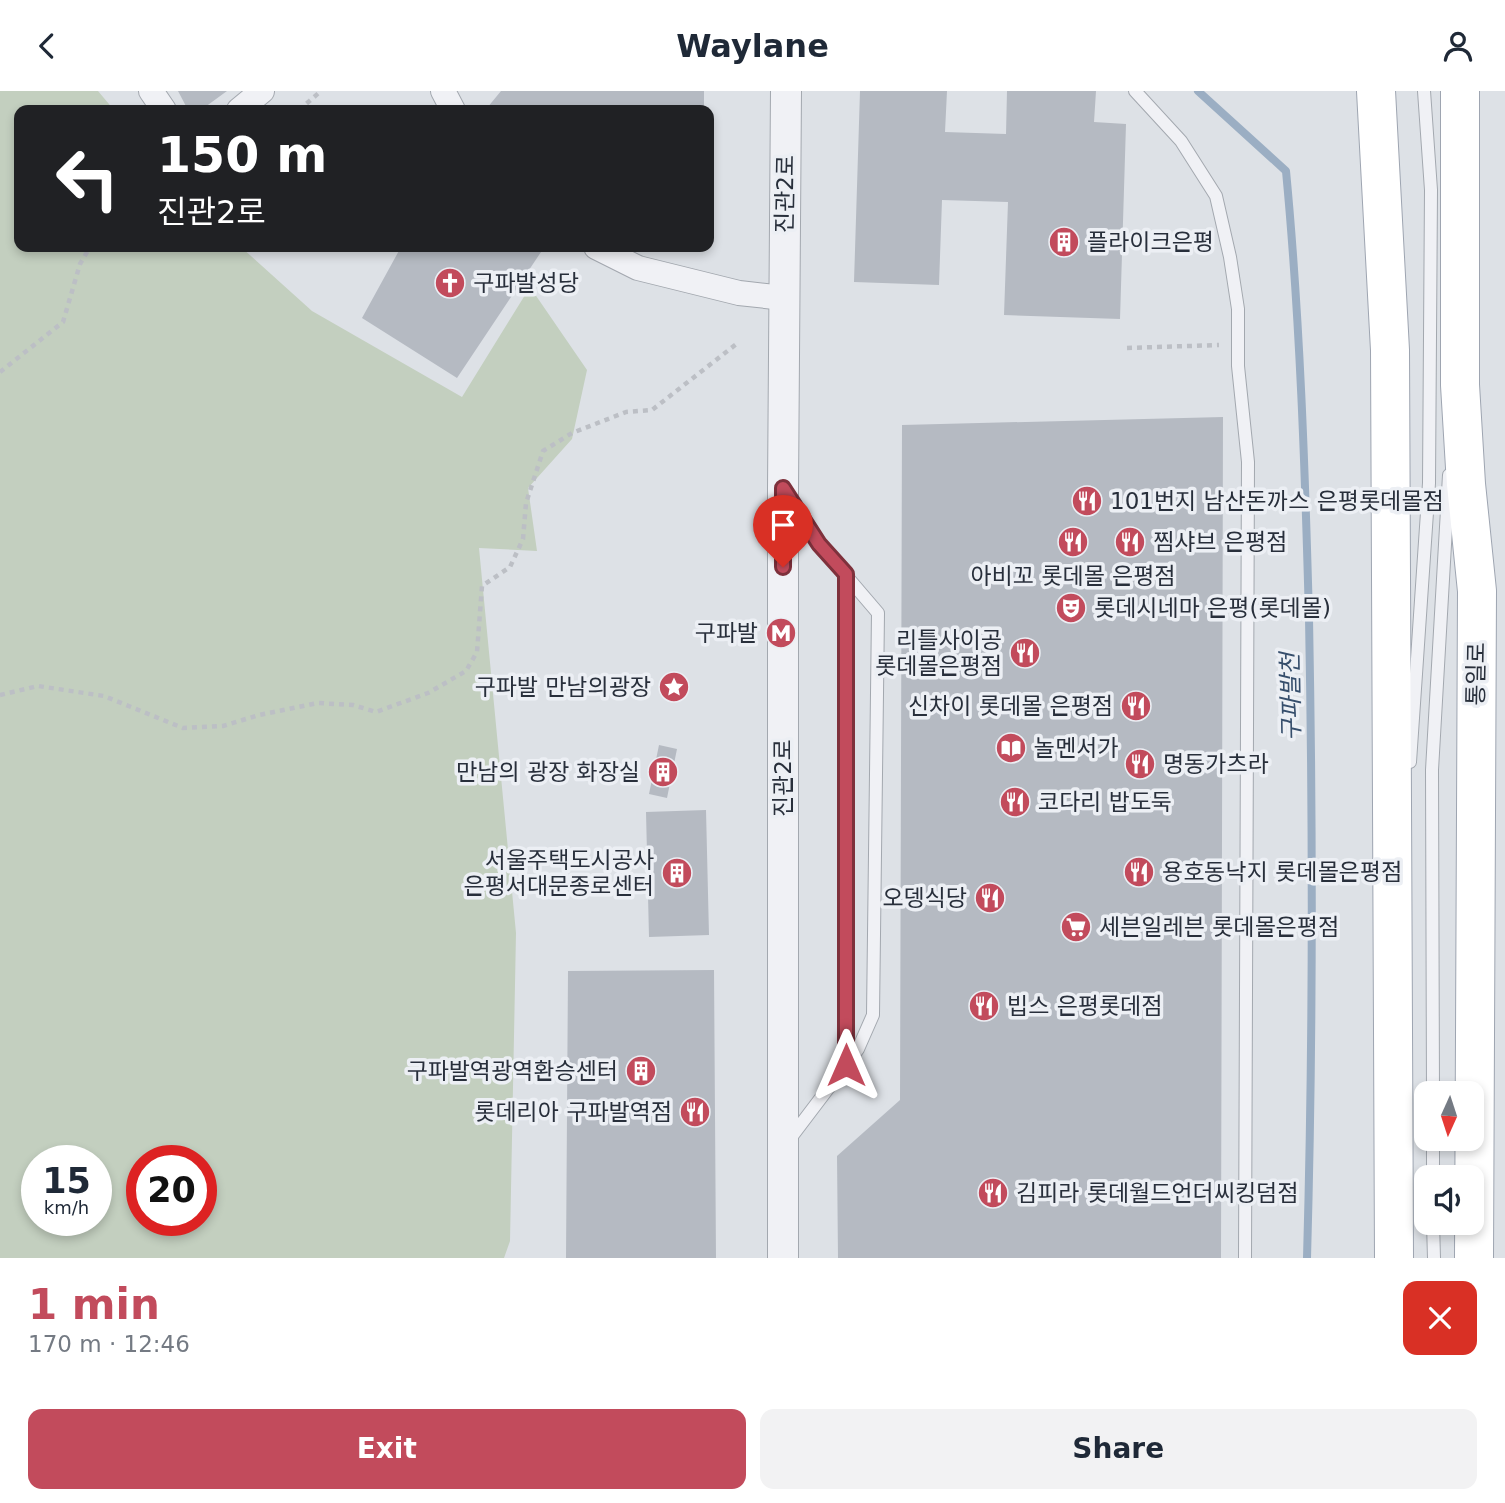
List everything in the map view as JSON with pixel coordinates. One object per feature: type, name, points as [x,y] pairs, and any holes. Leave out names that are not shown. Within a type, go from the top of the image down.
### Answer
[{"type":"main road","points":[[1376,91],[1390,350],[1394,1258]]},
{"type":"main road","name":"통일로","points":[[1460,91],[1460,385],[1466,484],[1477,591],[1474,1258]]},
{"type":"street","points":[[245,105],[262,91]]},
{"type":"street","name":"진관2로","points":[[783,1258],[786,91]]},
{"type":"street","points":[[606,252],[638,268],[739,293],[784,298]]},
{"type":"lane","points":[[1135,91],[1181,141],[1216,196],[1238,309],[1238,366],[1248,462],[1245,1258]]},
{"type":"lane","points":[[1393,803],[1410,761],[1429,482],[1431,190],[1424,91]]},
{"type":"lane","points":[[1433,1081],[1432,769],[1448,484],[1460,385]]},
{"type":"lane","points":[[782,1148],[858,1049],[873,1014],[878,613],[819,544],[783,488]]},
{"type":"lane","points":[[846,574],[846,1065]]},
{"type":"lane","points":[[1433,1235],[1434,1258]]},
{"type":"path","points":[[305,105],[321,91]]},
{"type":"path","points":[[0,372],[63,322],[80,264],[87,252]]},
{"type":"path","points":[[0,695],[38,686],[104,697],[183,728],[223,726],[259,715],[318,703],[353,705],[376,712],[428,693],[466,671],[477,652],[482,586],[510,567],[523,539],[526,503],[543,451],[572,433],[626,412],[652,410],[739,342]]},
{"type":"path","points":[[1127,348],[1219,345]]},
{"type":"green space","points":[[0,91],[98,91],[110,105],[14,105],[14,252],[247,252],[312,311],[462,397],[530,287],[587,370],[572,439],[528,488],[537,551],[479,548],[516,933],[510,1241],[504,1258],[0,1258]]},
{"type":"building","points":[[178,91],[227,91],[208,105],[185,105]]},
{"type":"building","points":[[501,91],[704,91],[704,105],[489,105]]},
{"type":"building","name":"플라이크은평","points":[[860,91],[947,91],[945,132],[1006,134],[1007,91],[1096,91],[1094,122],[1126,124],[1120,319],[1004,315],[1008,202],[942,200],[939,285],[854,282]]},
{"type":"building","name":"구파발성당","points":[[398,252],[541,252],[457,378],[362,318]]},
{"type":"building","points":[[1223,417],[1221,1258],[838,1258],[837,1156],[900,1100],[902,425]]},
{"type":"building","name":"만남의 광장 화장실","points":[[659,745],[677,749],[667,798],[649,794]]},
{"type":"building","name":"서울주택도시공사 은평서대문종로센터","points":[[706,810],[709,935],[649,937],[646,812]]},
{"type":"building","name":"구파발역광역환승센터","points":[[714,970],[716,1258],[566,1258],[568,971]]},
{"type":"waterway","name":"구파발천","points":[[1198,91],[1286,171],[1304,450],[1309,618],[1312,938],[1307,1258]]},
{"type":"place","name":"플라이크은평","points":[[1064,242]]},
{"type":"place","name":"구파발성당","points":[[450,283]]},
{"type":"place","name":"101번지 남산돈까스 은평롯데몰점","points":[[1087,501]]},
{"type":"place","name":"아비꼬 롯데몰 은평점","points":[[1073,542]]},
{"type":"place","name":"찜샤브 은평점","points":[[1130,542]]},
{"type":"place","name":"롯데시네마 은평(롯데몰)","points":[[1071,608]]},
{"type":"place","name":"구파발","points":[[781,633]]},
{"type":"place","name":"리틀사이공 롯데몰은평점","points":[[1025,653]]},
{"type":"place","name":"구파발 만남의광장","points":[[674,687]]},
{"type":"place","name":"신차이 롯데몰 은평점","points":[[1136,706]]},
{"type":"place","name":"놀멘서가","points":[[1011,748]]},
{"type":"place","name":"명동가츠라","points":[[1140,764]]},
{"type":"place","name":"만남의 광장 화장실","points":[[663,772]]},
{"type":"place","name":"코다리 밥도둑","points":[[1015,802]]},
{"type":"place","name":"용호동낙지 롯데몰은평점","points":[[1139,872]]},
{"type":"place","name":"서울주택도시공사 은평서대문종로센터","points":[[677,873]]},
{"type":"place","name":"오뎅식당","points":[[990,898]]},
{"type":"place","name":"세븐일레븐 롯데몰은평점","points":[[1076,927]]},
{"type":"place","name":"빕스 은평롯데점","points":[[984,1006]]},
{"type":"place","name":"구파발역광역환승센터","points":[[641,1071]]},
{"type":"place","name":"롯데리아 구파발역점","points":[[695,1112]]},
{"type":"place","name":"김피라 롯데월드언더씨킹덤점","points":[[993,1193]]},
{"type":"route","points":[[783,567],[783,488],[819,544],[846,574],[846,1065]]}]
